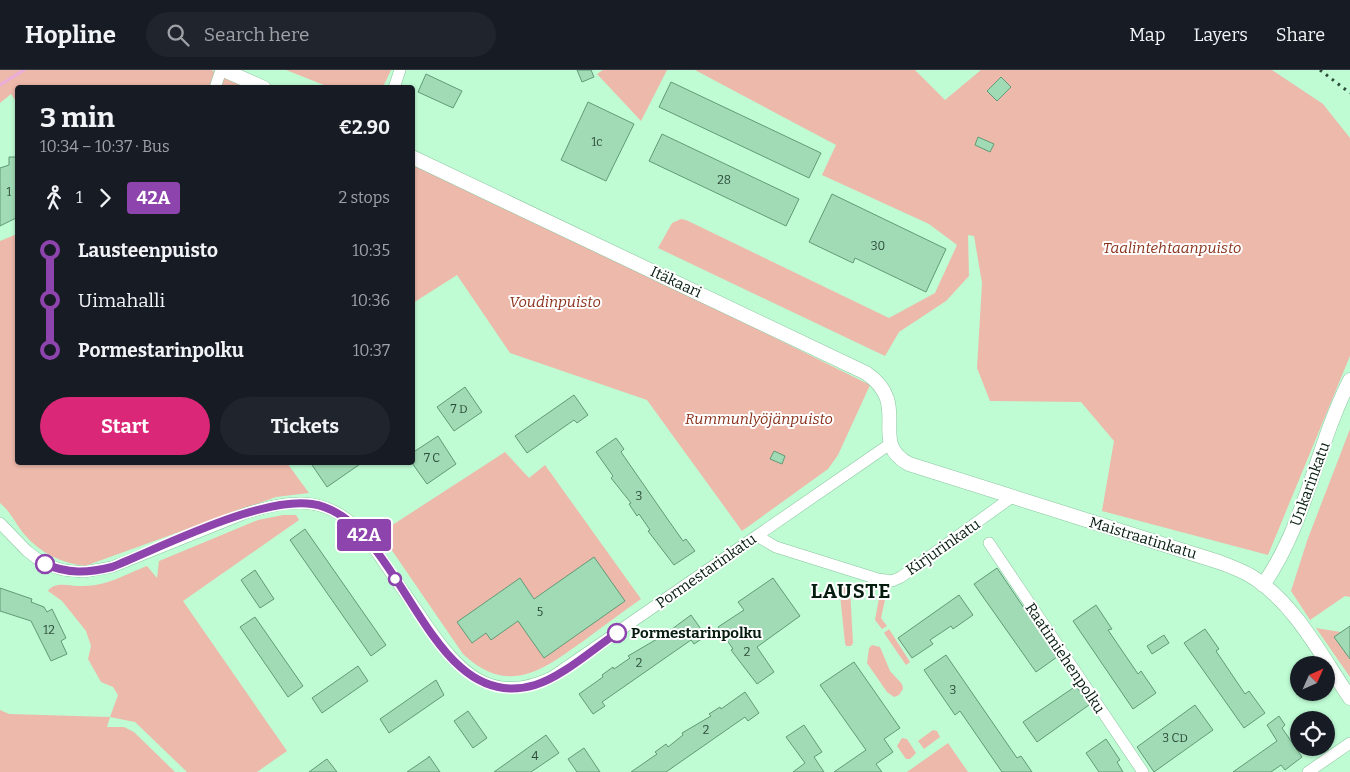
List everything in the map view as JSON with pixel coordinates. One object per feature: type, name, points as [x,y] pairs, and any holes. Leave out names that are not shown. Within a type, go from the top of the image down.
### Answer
[{"type":"street","points":[[216,85],[223,70],[257,85]]},
{"type":"street","points":[[395,85],[400,70]]},
{"type":"street","name":"Itäkaari","points":[[415,158],[866,373],[879,381],[887,395],[890,404],[890,444]]},
{"type":"street","name":"Unkarinkatu","points":[[1263,585],[1274,569],[1290,537],[1350,380]]},
{"type":"street","name":"Maistraatinkatu","points":[[890,444],[899,457],[909,464],[1219,562],[1246,574],[1263,585],[1297,622],[1350,698]]},
{"type":"street","name":"Pormestarinkatu","points":[[0,522],[27,551],[43,563],[63,570],[83,572],[112,567],[260,509],[299,503],[324,507],[342,515],[362,532],[442,647],[460,667],[479,681],[508,688],[535,685],[552,677],[890,444]]},
{"type":"street","name":"Kirjurinkatu","points":[[757,536],[776,547],[878,579],[892,581],[902,577],[1012,497]]},
{"type":"street","name":"Raatimiehenpolku","points":[[988,543],[1143,772]]},
{"type":"street","points":[[1308,772],[1350,743]]},
{"type":"green space","points":[[0,70],[211,70],[243,85],[15,85],[15,100],[11,94],[0,103]]},
{"type":"green space","points":[[286,70],[391,70],[384,85],[324,85]]},
{"type":"green space","points":[[603,70],[667,70],[641,121],[597,74]]},
{"type":"green space","name":"Taalintehtaanpuisto","points":[[695,70],[915,70],[945,100],[981,70],[1272,70],[1323,104],[1350,138],[1350,356],[1268,555],[1102,511],[1114,441],[1081,402],[990,401],[977,368],[982,283],[974,236],[968,235],[969,276],[946,301],[899,332],[885,356],[658,248],[672,223],[681,219],[686,220],[889,318],[935,293],[957,245],[929,224],[822,175],[836,145]]},
{"type":"green space","points":[[415,166],[658,280],[870,385],[838,455],[828,469],[742,531],[647,400],[510,353],[457,275],[415,302]]},
{"type":"green space","points":[[15,235],[15,465],[288,465],[309,493],[276,497],[85,566],[59,560],[37,547],[0,503],[0,241]]},
{"type":"green space","points":[[1350,429],[1350,597],[1345,596],[1310,620],[1291,591],[1307,541]]},
{"type":"green space","points":[[505,452],[529,478],[545,465],[641,599],[552,662],[524,675],[510,676],[495,674],[479,667],[463,654],[380,533]]},
{"type":"green space","points":[[283,515],[296,515],[299,520],[183,601],[287,751],[257,772],[187,772],[135,722],[110,717],[118,695],[113,687],[101,682],[88,659],[91,646],[86,631],[62,601],[48,591],[59,585],[84,586],[101,584],[147,566],[157,578],[159,561],[258,520]]},
{"type":"green space","points":[[839,585],[850,589],[853,643],[851,646],[846,646],[845,643]]},
{"type":"green space","points":[[879,598],[885,600],[881,618],[887,626],[882,629],[875,620]]},
{"type":"green space","points":[[1316,628],[1341,632],[1334,637],[1350,659],[1350,677]]},
{"type":"green space","points":[[889,629],[910,662],[906,665],[884,633]]},
{"type":"green space","points":[[872,645],[880,647],[890,671],[902,684],[903,689],[899,695],[894,697],[887,692],[867,663],[869,648]]},
{"type":"green space","points":[[0,710],[9,714],[110,717],[107,727],[124,727],[134,732],[175,772],[0,772]]},
{"type":"green space","points":[[933,730],[937,731],[940,737],[924,749],[918,741]]},
{"type":"green space","points":[[902,738],[907,739],[916,753],[910,759],[906,759],[897,746]]},
{"type":"green space","points":[[948,743],[968,772],[907,772]]},
{"type":"building","points":[[577,70],[591,70],[594,77],[582,82]]},
{"type":"building","points":[[426,74],[462,91],[453,108],[418,92]]},
{"type":"building","points":[[1001,77],[1011,87],[997,101],[987,91]]},
{"type":"building","points":[[671,82],[821,153],[809,178],[659,107]]},
{"type":"building","points":[[588,102],[634,124],[606,181],[561,160]]},
{"type":"building","points":[[662,134],[799,199],[786,226],[649,161]]},
{"type":"building","points":[[978,137],[994,144],[990,152],[975,145]]},
{"type":"building","points":[[9,157],[15,157],[15,218],[0,226],[0,168],[9,165]]},
{"type":"building","points":[[832,194],[946,249],[926,292],[855,258],[853,263],[809,242]]},
{"type":"building","points":[[465,387],[482,412],[454,431],[437,407]]},
{"type":"building","points":[[574,395],[588,415],[577,423],[574,420],[527,453],[515,436]]},
{"type":"building","points":[[438,436],[456,464],[427,484],[413,465],[415,465],[415,451]]},
{"type":"building","points":[[616,438],[624,449],[621,452],[664,514],[683,541],[686,539],[695,551],[674,565],[648,531],[650,530],[639,514],[637,516],[629,504],[631,503],[611,478],[613,476],[596,452]]},
{"type":"building","points":[[774,451],[785,456],[782,464],[770,459]]},
{"type":"building","points":[[312,465],[359,465],[327,487]]},
{"type":"building","points":[[305,529],[386,645],[371,656],[290,540]]},
{"type":"building","points":[[594,557],[625,601],[544,658],[518,621],[491,640],[486,633],[472,643],[457,622],[520,578],[534,599]]},
{"type":"building","points":[[997,568],[1057,657],[1036,672],[974,584]]},
{"type":"building","points":[[255,570],[274,599],[260,608],[241,580]]},
{"type":"building","points":[[773,578],[800,616],[757,647],[774,672],[757,684],[731,650],[733,649],[718,627],[744,610],[738,602]]},
{"type":"building","points":[[0,588],[32,599],[31,602],[44,607],[47,612],[52,609],[66,638],[61,641],[67,654],[51,661],[31,621],[0,611]]},
{"type":"building","points":[[959,595],[973,615],[953,629],[951,626],[930,640],[933,644],[912,658],[898,638]]},
{"type":"building","points":[[1096,605],[1112,629],[1108,630],[1138,674],[1141,671],[1156,693],[1133,709],[1073,621]]},
{"type":"building","points":[[691,615],[706,636],[694,644],[691,640],[602,702],[605,706],[593,714],[579,694],[603,677],[602,675],[613,667],[614,669],[630,658],[628,656],[657,639],[655,637],[666,630],[668,632]]},
{"type":"building","points":[[255,617],[303,686],[288,697],[240,627]]},
{"type":"building","points":[[1350,626],[1350,659],[1334,637]]},
{"type":"building","points":[[1205,629],[1219,649],[1216,651],[1245,694],[1249,691],[1265,713],[1244,728],[1184,643]]},
{"type":"building","points":[[1164,635],[1169,643],[1152,654],[1147,646]]},
{"type":"building","points":[[946,655],[1017,758],[1021,756],[1032,772],[1002,772],[960,711],[955,715],[924,670]]},
{"type":"building","points":[[854,662],[900,728],[884,739],[893,752],[876,764],[882,772],[834,772],[866,750],[820,685]]},
{"type":"building","points":[[358,666],[368,681],[322,713],[312,698]]},
{"type":"building","points":[[436,680],[444,695],[389,733],[380,719]]},
{"type":"building","points":[[1076,686],[1089,705],[1037,742],[1023,722]]},
{"type":"building","points":[[745,692],[759,713],[748,721],[745,717],[666,772],[631,772],[657,754],[655,752],[666,744],[668,747],[683,735],[682,733],[711,716],[709,714],[720,707],[721,709]]},
{"type":"building","points":[[1195,705],[1213,730],[1154,772],[1137,747]]},
{"type":"building","points":[[468,711],[487,738],[473,748],[454,721]]},
{"type":"building","points":[[1279,716],[1285,725],[1282,728],[1290,740],[1290,756],[1302,757],[1285,770],[1281,765],[1271,772],[1233,772],[1277,741],[1267,725]]},
{"type":"building","points":[[804,725],[822,752],[814,757],[824,772],[793,772],[805,763],[786,737]]},
{"type":"building","points":[[546,735],[559,753],[531,772],[494,772]]},
{"type":"building","points":[[1106,739],[1120,760],[1117,762],[1123,772],[1099,772],[1086,753]]},
{"type":"building","points":[[584,748],[600,772],[577,772],[568,759]]},
{"type":"building","points":[[429,757],[440,772],[407,772]]},
{"type":"building","points":[[327,759],[337,772],[309,772],[324,761]]},
{"type":"waterway","points":[[0,85],[24,70]]},
{"type":"railway","points":[[1320,70],[1350,93]]},
{"type":"bus line","name":"42A","points":[[45,564],[73,572],[95,571],[112,567],[246,513],[282,504],[314,504],[342,515],[362,532],[442,647],[460,667],[479,681],[508,688],[535,685],[552,677],[617,633]]},
{"type":"place","name":"Pormestarinpolku","points":[[617,633]]},
{"type":"district","name":"LAUSTE","points":[[851,591]]},
{"type":"park label","name":"Voudinpuisto","points":[[555,302]]},
{"type":"park label","name":"Rummunlyöjänpuisto","points":[[759,419]]}]
